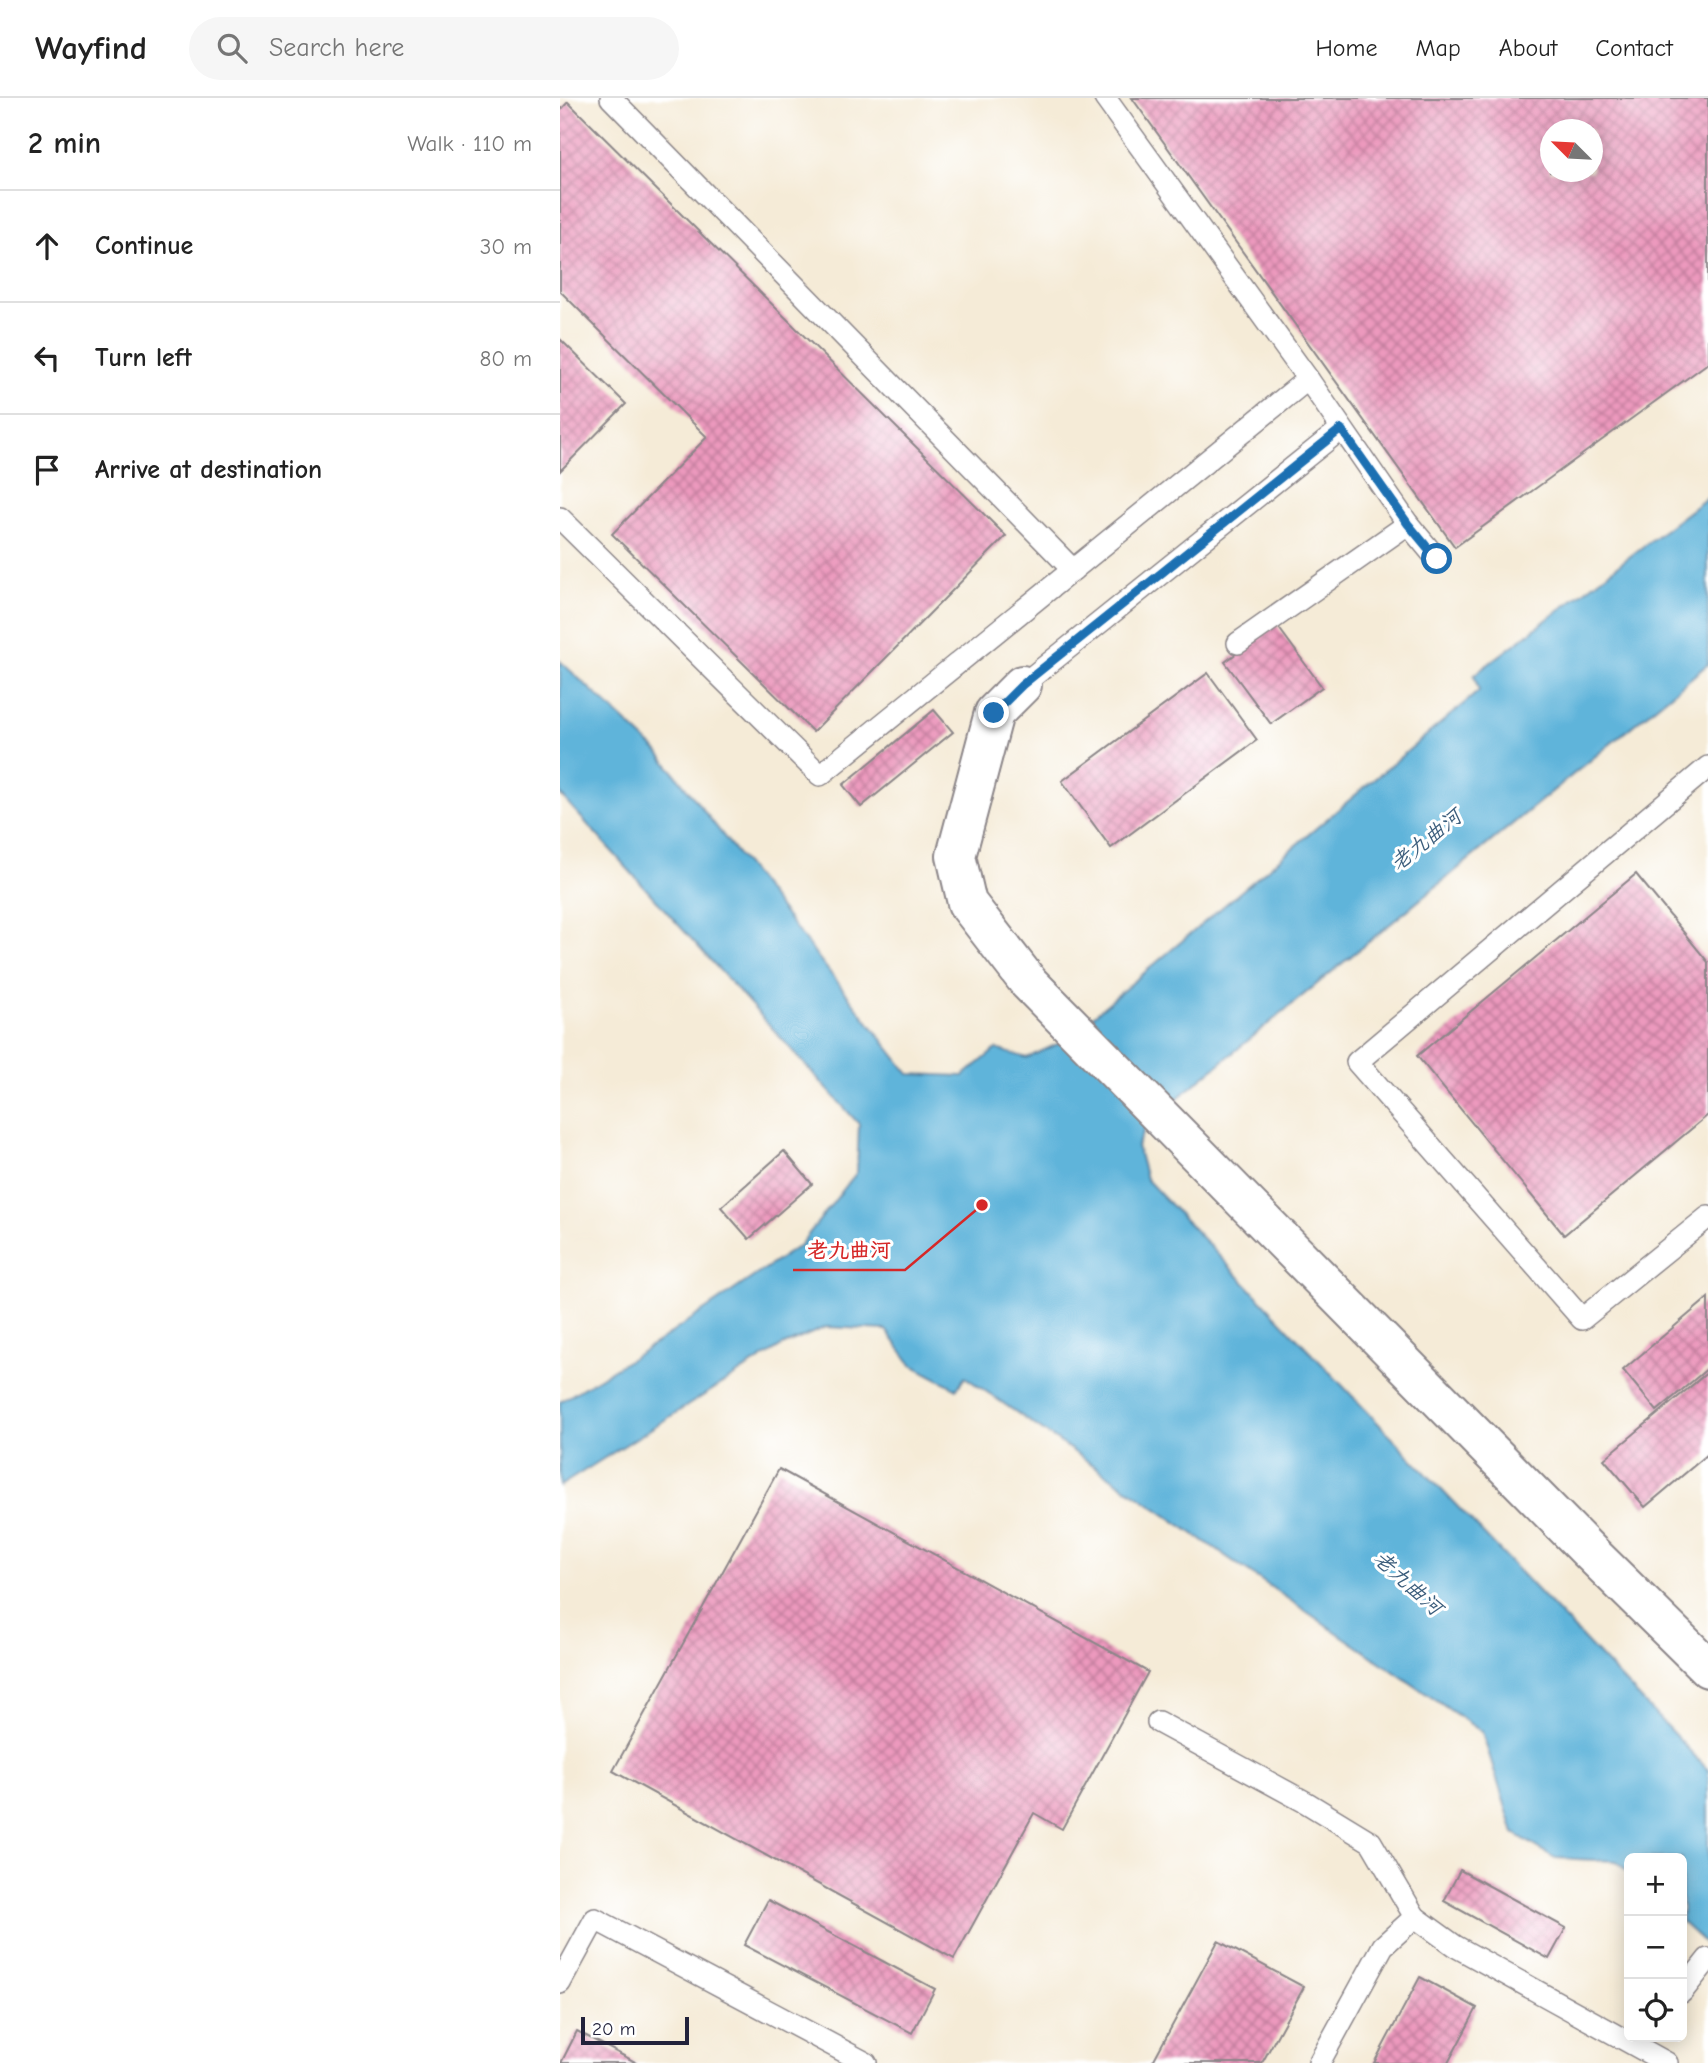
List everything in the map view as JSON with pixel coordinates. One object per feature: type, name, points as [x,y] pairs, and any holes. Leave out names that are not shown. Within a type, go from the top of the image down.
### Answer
[{"type":"street","points":[[1022,685],[994,713],[956,856],[967,903],[1028,983],[1579,1542],[1708,1668]]},
{"type":"lane","points":[[611,98],[1073,570]]},
{"type":"lane","points":[[1105,98],[1308,379],[1408,524],[1437,559]]},
{"type":"lane","points":[[560,518],[820,775],[1308,379]]},
{"type":"lane","points":[[1022,685],[1341,429]]},
{"type":"lane","points":[[1238,643],[1408,524]]},
{"type":"lane","points":[[1708,767],[1357,1062],[1582,1319],[1708,1217]]},
{"type":"lane","points":[[1158,1721],[1307,1802],[1371,1842],[1415,1917],[1455,1946],[1650,2043],[1667,2063]]},
{"type":"lane","points":[[1319,2063],[1383,1946],[1415,1917]]},
{"type":"lane","points":[[560,1983],[595,1919],[866,2063]]},
{"type":"lane","points":[[1687,1984],[1708,1959]]},
{"type":"water","points":[[1708,497],[1708,664],[1147,1123],[1137,1146],[1146,1179],[1708,1770],[1708,1946],[1687,1927],[1687,1853],[1624,1853],[1624,1868],[1616,1861],[1555,1858],[1514,1833],[1482,1732],[965,1377],[957,1389],[912,1365],[886,1330],[826,1327],[782,1346],[560,1486],[560,1402],[658,1342],[800,1245],[857,1172],[859,1124],[560,794],[560,661],[658,752],[909,1074],[963,1076],[996,1049],[1027,1058],[1062,1042],[1479,691],[1474,675]]},
{"type":"building","points":[[1132,98],[1708,98],[1708,363],[1455,547]]},
{"type":"building","points":[[568,102],[1006,536],[813,732],[612,534],[707,437],[560,291],[560,111]]},
{"type":"building","points":[[560,339],[626,404],[560,471]]},
{"type":"building","points":[[1276,624],[1322,687],[1271,724],[1225,662]]},
{"type":"building","points":[[1208,673],[1257,740],[1111,848],[1062,781]]},
{"type":"building","points":[[934,710],[953,732],[861,807],[843,785]]},
{"type":"building","points":[[1636,874],[1708,962],[1708,1115],[1564,1235],[1417,1056]]},
{"type":"building","points":[[784,1151],[812,1184],[749,1239],[721,1207]]},
{"type":"building","points":[[1708,1298],[1708,1368],[1657,1411],[1623,1370]]},
{"type":"building","points":[[1708,1372],[1708,1454],[1645,1507],[1604,1459]]},
{"type":"building","points":[[779,1469],[1148,1672],[1062,1829],[1034,1813],[954,1959],[613,1771]]},
{"type":"building","points":[[1460,1870],[1566,1928],[1549,1959],[1444,1901]]},
{"type":"building","points":[[768,1900],[935,1989],[912,2033],[744,1945]]},
{"type":"building","points":[[1218,1941],[1304,1987],[1262,2063],[1152,2063]]},
{"type":"building","points":[[1420,1977],[1477,2008],[1448,2063],[1374,2063]]},
{"type":"building","points":[[577,2031],[637,2063],[561,2063]]},
{"type":"place","name":"老九曲河","points":[[982,1205]]},
{"type":"route","points":[[994,713],[1022,685],[1341,429],[1408,524],[1437,559]]}]
